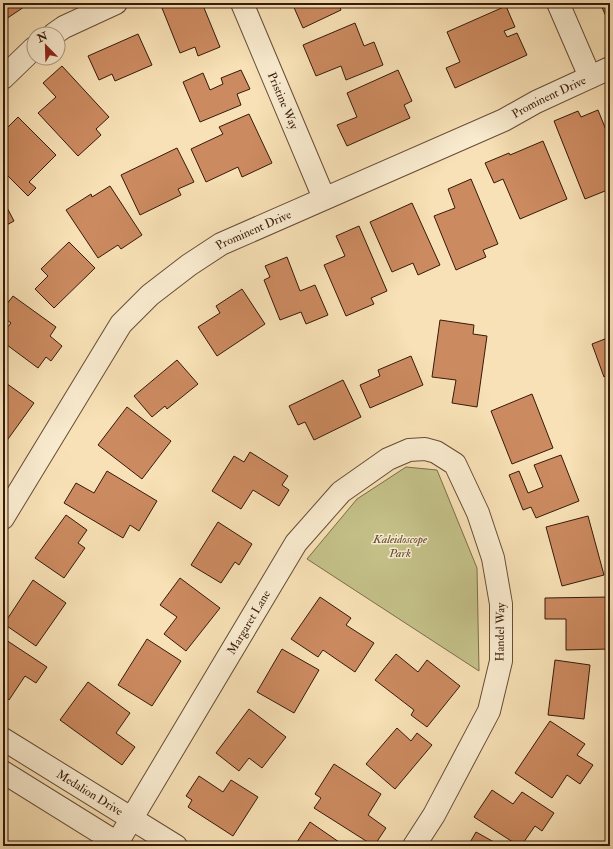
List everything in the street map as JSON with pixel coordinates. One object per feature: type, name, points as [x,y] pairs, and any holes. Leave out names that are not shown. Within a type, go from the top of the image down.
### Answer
[{"type":"street","points":[[66,26],[116,3]]},
{"type":"street","name":"Pristine Way","points":[[242,3],[324,198]]},
{"type":"street","points":[[558,3],[590,77]]},
{"type":"street","points":[[3,78],[26,56]]},
{"type":"street","name":"Prominent Drive","points":[[4,514],[121,324],[150,295],[189,265],[221,244],[504,120],[536,102],[610,68]]},
{"type":"street","name":"Margaret Lane","points":[[119,845],[131,818],[296,543],[341,492],[388,459],[409,450],[425,449]]},
{"type":"street","name":"Handel Way","points":[[414,846],[434,815],[489,711],[500,661],[501,604],[494,558],[480,520],[455,464],[436,452],[425,449]]},
{"type":"street","name":"Medalion Drive","points":[[3,739],[176,846]]},
{"type":"street","points":[[3,772],[119,845]]},
{"type":"green space","name":"Kaleidoscope Park","points":[[406,467],[437,470],[477,568],[479,671],[307,559],[357,499]]},
{"type":"building","points":[[3,3],[30,3],[3,21]]},
{"type":"building","points":[[174,3],[202,3],[220,47],[198,56],[195,47],[180,53],[162,8]]},
{"type":"building","points":[[292,3],[338,3],[341,10],[303,28]]},
{"type":"building","points":[[600,3],[610,3],[610,23],[609,23]]},
{"type":"building","points":[[506,6],[515,27],[504,31],[507,37],[517,33],[527,55],[455,88],[446,68],[460,62],[447,32]]},
{"type":"building","points":[[355,23],[364,46],[374,42],[383,65],[346,80],[341,66],[316,76],[303,45]]},
{"type":"building","points":[[138,34],[152,65],[115,81],[112,74],[99,80],[88,56]]},
{"type":"building","points":[[62,66],[109,117],[96,129],[101,135],[78,156],[38,113],[56,97],[43,83]]},
{"type":"building","points":[[241,70],[250,89],[237,94],[241,105],[200,122],[183,82],[203,73],[210,90],[223,84],[221,78]]},
{"type":"building","points":[[398,70],[412,101],[404,105],[410,118],[347,146],[337,125],[357,117],[347,93]]},
{"type":"building","points":[[598,110],[606,130],[610,128],[610,189],[585,199],[554,121],[578,111],[581,117]]},
{"type":"building","points":[[249,114],[272,163],[242,177],[238,167],[206,182],[191,149],[223,134],[219,127]]},
{"type":"building","points":[[18,117],[56,155],[29,182],[36,188],[28,196],[3,171],[3,132]]},
{"type":"building","points":[[543,141],[567,199],[520,219],[503,179],[494,183],[485,163],[509,153],[510,155]]},
{"type":"building","points":[[177,148],[194,182],[178,189],[181,195],[140,215],[121,175]]},
{"type":"building","points":[[471,179],[498,244],[483,250],[486,257],[456,270],[434,216],[455,208],[448,189]]},
{"type":"building","points":[[110,186],[142,235],[121,249],[118,245],[98,258],[66,210],[91,194],[92,197]]},
{"type":"building","points":[[3,200],[14,221],[3,227]]},
{"type":"building","points":[[412,203],[440,265],[418,275],[413,263],[392,272],[370,222]]},
{"type":"building","points":[[359,226],[387,291],[371,298],[374,304],[346,316],[324,265],[345,256],[336,236]]},
{"type":"building","points":[[69,242],[95,268],[54,308],[35,289],[48,276],[41,269]]},
{"type":"building","points":[[287,257],[300,291],[315,285],[328,315],[306,324],[301,312],[280,320],[264,280],[270,277],[265,266]]},
{"type":"building","points":[[242,289],[265,324],[217,356],[198,327],[220,313],[216,306]]},
{"type":"building","points":[[13,296],[56,327],[50,336],[62,346],[51,361],[46,357],[38,368],[3,342],[3,333],[11,323],[3,317],[3,309]]},
{"type":"building","points":[[440,320],[474,325],[473,334],[487,336],[477,407],[452,403],[456,380],[432,377]]},
{"type":"building","points":[[610,337],[610,377],[609,375],[604,377],[592,344]]},
{"type":"building","points":[[411,356],[423,385],[370,408],[360,385],[380,376],[378,370]]},
{"type":"building","points":[[177,360],[198,384],[167,409],[165,406],[152,417],[134,396]]},
{"type":"building","points":[[343,380],[361,417],[314,440],[305,422],[298,425],[289,406]]},
{"type":"building","points":[[3,381],[34,403],[3,446]]},
{"type":"building","points":[[532,394],[553,448],[512,464],[491,411]]},
{"type":"building","points":[[127,407],[171,441],[142,479],[98,445]]},
{"type":"building","points":[[250,452],[288,476],[282,485],[289,490],[279,506],[253,490],[241,509],[212,491],[234,456],[244,462]]},
{"type":"building","points":[[561,455],[579,501],[536,518],[531,507],[523,510],[509,475],[519,471],[528,493],[543,487],[534,465]]},
{"type":"building","points":[[107,471],[157,501],[139,531],[130,525],[123,538],[64,503],[76,483],[94,493]]},
{"type":"building","points":[[66,515],[87,530],[78,543],[85,548],[64,578],[35,558]]},
{"type":"building","points":[[588,516],[604,575],[562,586],[546,527]]},
{"type":"building","points":[[218,522],[252,544],[239,565],[235,562],[221,583],[191,565]]},
{"type":"building","points":[[180,578],[220,608],[186,651],[164,634],[177,617],[160,605]]},
{"type":"building","points":[[33,580],[66,603],[36,646],[4,624]]},
{"type":"building","points":[[320,597],[351,618],[346,625],[374,643],[355,672],[323,650],[318,657],[291,639]]},
{"type":"building","points":[[610,597],[610,649],[566,650],[566,619],[545,619],[545,598]]},
{"type":"building","points":[[3,638],[47,667],[36,683],[25,676],[9,700],[3,696]]},
{"type":"building","points":[[147,639],[181,661],[152,706],[118,685]]},
{"type":"building","points":[[282,649],[319,670],[294,713],[257,692]]},
{"type":"building","points":[[396,654],[418,672],[427,660],[460,686],[427,727],[411,715],[414,710],[375,680]]},
{"type":"building","points":[[555,660],[590,665],[584,719],[548,715]]},
{"type":"building","points":[[88,682],[130,713],[116,733],[135,747],[122,765],[60,720]]},
{"type":"building","points":[[249,709],[286,737],[262,768],[249,758],[239,771],[216,753]]},
{"type":"building","points":[[550,721],[585,744],[577,755],[593,765],[580,784],[567,775],[552,798],[515,773]]},
{"type":"building","points":[[397,728],[411,741],[417,733],[432,745],[395,789],[366,764]]},
{"type":"building","points":[[334,764],[381,794],[368,815],[386,828],[374,846],[314,808],[321,798],[315,794]]},
{"type":"building","points":[[199,776],[223,792],[231,780],[258,797],[233,836],[188,807],[192,800],[186,796]]},
{"type":"building","points":[[492,790],[513,804],[522,792],[554,813],[542,831],[535,826],[521,846],[519,846],[474,817]]},
{"type":"building","points":[[310,822],[339,842],[336,846],[303,846],[297,842]]},
{"type":"building","points":[[476,832],[501,846],[468,846]]}]
